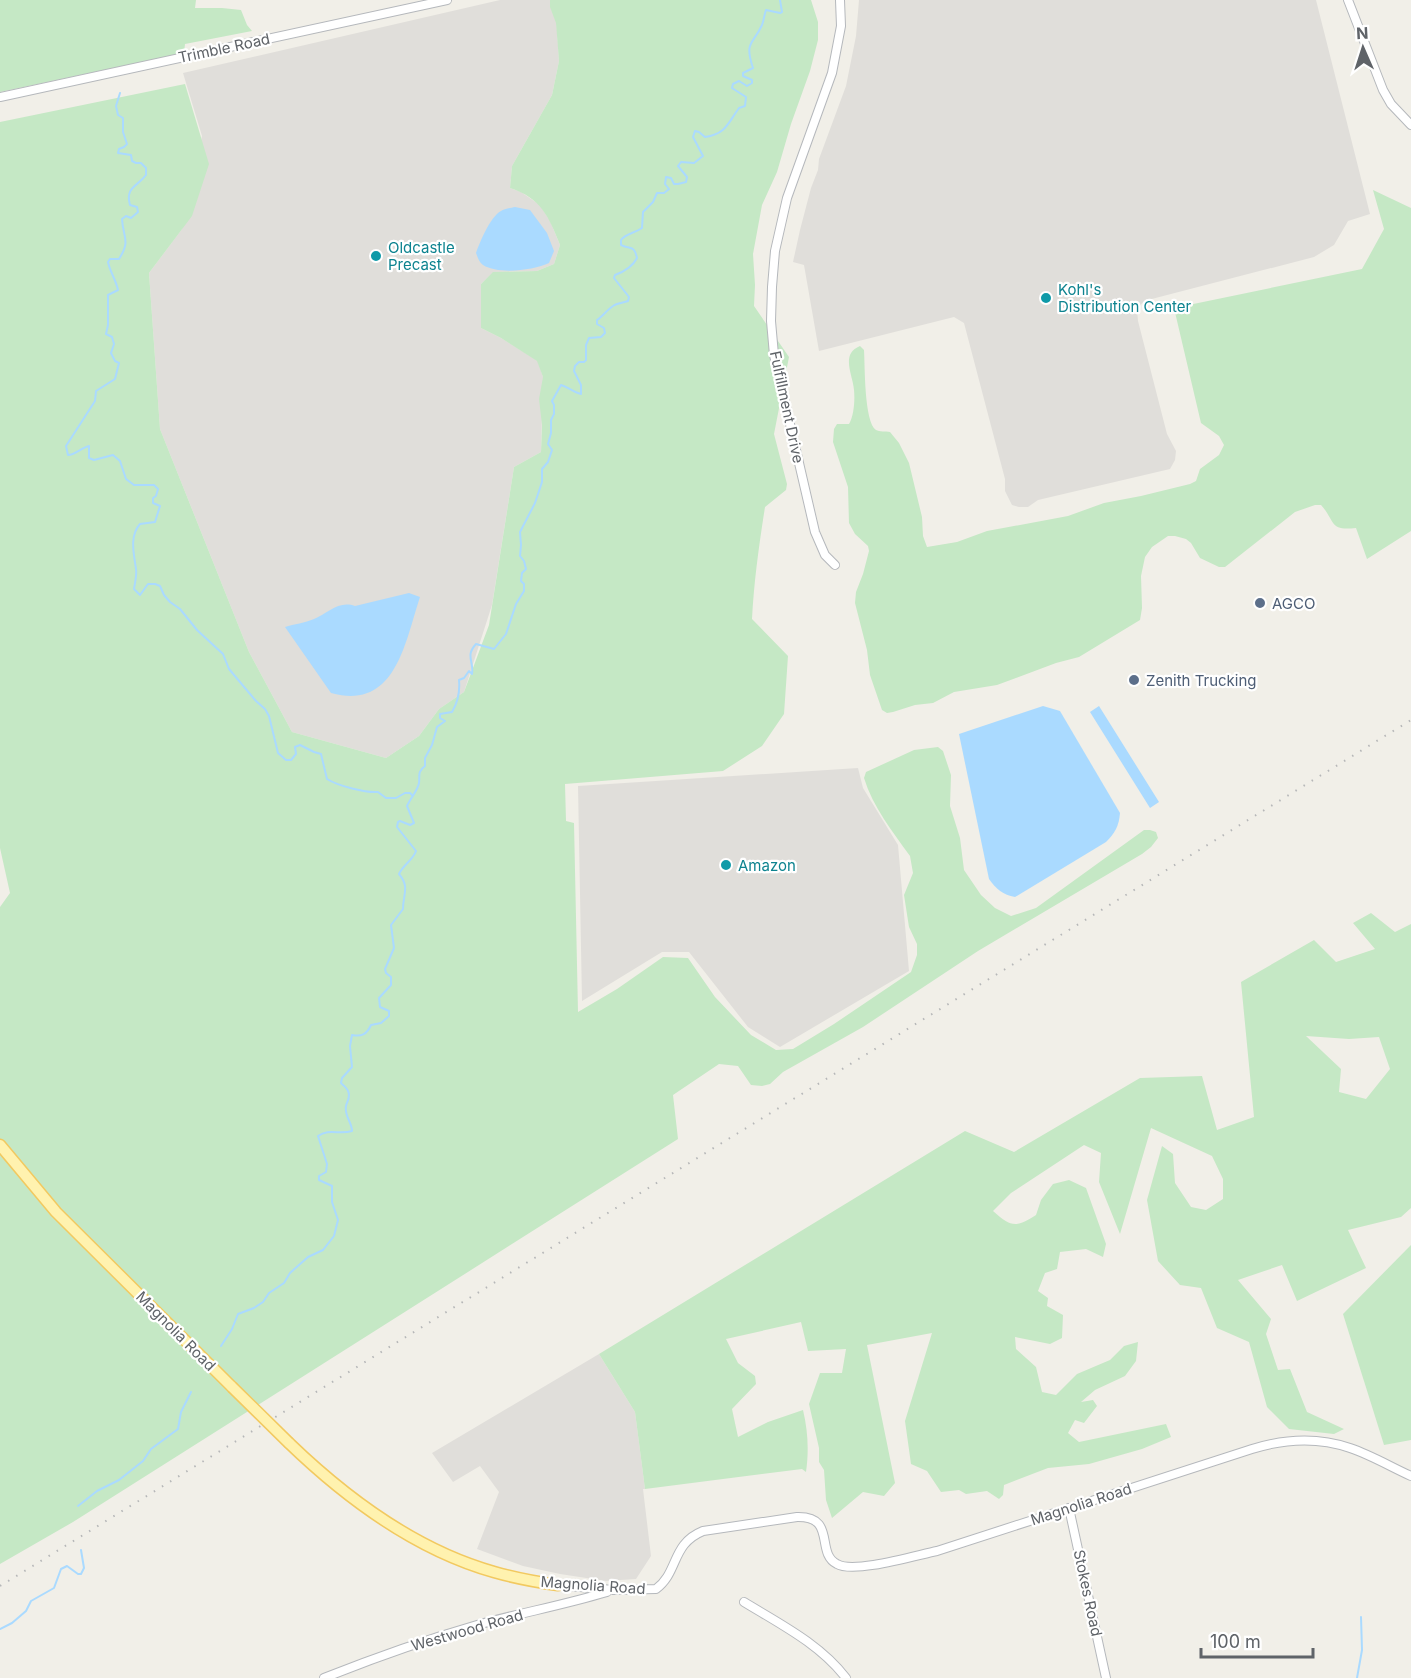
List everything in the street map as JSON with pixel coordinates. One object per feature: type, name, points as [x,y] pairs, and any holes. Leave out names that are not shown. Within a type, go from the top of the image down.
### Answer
[{"type":"main road","name":"Magnolia Road","points":[[0,1146],[56,1212],[232,1387],[312,1466],[364,1507],[426,1545],[464,1561],[493,1572],[558,1585]]},
{"type":"street","name":"Trimble Road","points":[[0,97],[447,0]]},
{"type":"street","name":"Fulfillment Drive","points":[[835,565],[825,555],[815,532],[777,370],[771,321],[775,251],[787,198],[832,74],[841,26],[840,0]]},
{"type":"street","points":[[1348,0],[1383,90],[1391,104],[1411,125]]},
{"type":"street","name":"Magnolia Road","points":[[558,1585],[613,1590],[656,1589],[666,1579],[687,1540],[703,1531],[805,1517],[814,1520],[820,1526],[829,1558],[845,1567],[862,1566],[937,1551],[1252,1449],[1294,1440],[1350,1448],[1411,1476]]},
{"type":"street","name":"Stokes Road","points":[[1069,1508],[1106,1678]]},
{"type":"street","name":"Westwood Road","points":[[324,1678],[429,1639],[613,1590]]},
{"type":"street","points":[[744,1602],[814,1646],[846,1678]]},
{"type":"shaded area","points":[[500,0],[555,0],[559,61],[552,95],[512,166],[510,188],[521,192],[540,205],[560,245],[554,264],[537,271],[494,272],[481,284],[481,328],[538,361],[543,377],[541,452],[514,467],[492,605],[464,692],[439,709],[419,736],[386,758],[292,732],[249,652],[160,429],[149,273],[182,229],[202,136],[183,73]]},
{"type":"shaded area","name":"Kohl's Distribution Center","points":[[859,0],[1316,0],[1370,214],[1348,221],[1334,245],[1314,257],[1144,301],[1137,309],[1138,321],[1167,434],[1176,451],[1175,460],[1170,469],[1038,500],[1028,507],[1012,505],[1005,491],[1005,479],[964,323],[954,317],[819,351],[804,265],[793,262],[819,159],[846,86],[856,36]]},
{"type":"shaded area","points":[[858,768],[863,788],[898,845],[909,971],[780,1047],[748,1027],[689,952],[662,952],[582,1001],[578,786]]},
{"type":"shaded area","points":[[599,1354],[635,1412],[651,1556],[636,1579],[606,1581],[523,1566],[477,1549],[499,1492],[480,1466],[453,1482],[432,1453]]},
{"type":"green space","points":[[0,0],[196,0],[195,8],[241,10],[252,31],[185,44],[184,53],[0,92]]},
{"type":"green space","points":[[550,0],[811,0],[818,22],[818,40],[810,71],[777,172],[762,205],[753,254],[754,306],[789,357],[774,434],[787,484],[786,490],[765,507],[752,619],[788,656],[784,714],[762,746],[723,771],[565,784],[566,821],[574,823],[578,1012],[617,989],[663,957],[688,958],[715,997],[751,1035],[776,1050],[793,1049],[911,972],[917,955],[917,944],[909,927],[904,895],[913,873],[910,856],[878,809],[864,778],[866,772],[914,750],[938,747],[943,751],[951,775],[950,806],[960,838],[964,870],[981,895],[995,908],[1011,916],[1036,908],[1144,830],[1156,832],[1158,838],[1142,854],[978,951],[863,1027],[783,1072],[770,1084],[751,1085],[738,1066],[719,1064],[673,1095],[678,1139],[73,1522],[0,1564],[0,907],[10,893],[0,848],[0,122],[185,84],[209,164],[192,216],[149,273],[160,429],[249,652],[292,732],[386,758],[419,736],[439,709],[464,692],[489,625],[514,467],[541,452],[542,425],[539,399],[543,377],[537,361],[481,328],[481,284],[493,272],[537,271],[554,264],[560,245],[548,217],[537,203],[521,192],[510,188],[512,166],[552,95],[559,61],[556,23]]},
{"type":"green space","points":[[1373,190],[1411,208],[1411,531],[1367,559],[1356,528],[1337,527],[1321,505],[1315,505],[1295,512],[1225,567],[1219,567],[1200,558],[1186,539],[1168,536],[1152,547],[1145,557],[1141,576],[1140,620],[1079,657],[997,685],[954,692],[933,703],[915,705],[887,713],[882,710],[870,675],[867,650],[855,603],[856,592],[869,551],[868,546],[855,534],[849,523],[848,487],[833,442],[834,429],[837,424],[849,424],[853,412],[854,390],[849,365],[850,354],[860,346],[864,350],[869,416],[877,431],[890,432],[899,443],[909,463],[927,547],[957,542],[987,531],[1068,516],[1104,503],[1190,484],[1196,481],[1200,469],[1219,455],[1224,445],[1219,436],[1201,423],[1174,308],[1362,269],[1384,229]]},
{"type":"green space","points":[[1371,913],[1395,932],[1411,924],[1411,1208],[1401,1217],[1348,1230],[1366,1268],[1297,1301],[1282,1265],[1238,1280],[1271,1319],[1266,1334],[1278,1370],[1290,1369],[1307,1412],[1344,1429],[1334,1434],[1289,1429],[1267,1407],[1249,1342],[1217,1328],[1201,1288],[1180,1285],[1158,1261],[1147,1200],[1162,1146],[1173,1154],[1175,1183],[1191,1207],[1206,1210],[1223,1199],[1223,1179],[1212,1156],[1151,1128],[1120,1234],[1099,1182],[1101,1153],[1084,1145],[1011,1193],[993,1211],[1009,1223],[1018,1224],[1036,1215],[1041,1200],[1053,1184],[1069,1180],[1086,1188],[1106,1244],[1103,1257],[1086,1249],[1060,1252],[1057,1269],[1045,1273],[1038,1291],[1048,1298],[1047,1306],[1063,1315],[1062,1338],[1050,1344],[1015,1337],[1016,1349],[1036,1367],[1042,1392],[1056,1395],[1077,1374],[1110,1360],[1124,1346],[1138,1342],[1136,1361],[1125,1376],[1095,1390],[1081,1402],[1093,1400],[1097,1406],[1084,1423],[1075,1420],[1068,1433],[1079,1442],[1166,1424],[1171,1437],[1142,1449],[1089,1464],[1048,1468],[1004,1485],[1003,1495],[999,1499],[987,1491],[966,1494],[959,1490],[941,1492],[927,1471],[911,1464],[905,1421],[932,1333],[867,1345],[895,1483],[884,1496],[863,1492],[832,1518],[826,1500],[824,1470],[819,1462],[819,1448],[809,1404],[820,1373],[842,1373],[846,1349],[808,1351],[801,1322],[726,1339],[738,1363],[755,1376],[756,1384],[732,1409],[738,1437],[768,1422],[803,1410],[808,1441],[806,1472],[802,1469],[645,1489],[635,1412],[599,1354],[965,1131],[1014,1152],[1140,1078],[1202,1076],[1217,1130],[1254,1117],[1241,982],[1314,940],[1336,962],[1375,949],[1353,923]],"holes":[[[1306,1036],[1349,1039],[1379,1037],[1390,1069],[1366,1099],[1339,1092],[1341,1069]]]},
{"type":"green space","points":[[1411,1245],[1411,1440],[1384,1445],[1343,1314]]},
{"type":"water","points":[[515,207],[530,210],[547,233],[554,251],[549,263],[535,268],[507,271],[483,265],[476,253],[486,230],[502,210]]},
{"type":"water","points":[[409,593],[420,597],[402,652],[394,669],[384,682],[370,692],[353,696],[331,693],[285,627],[311,620],[339,606],[355,606]]},
{"type":"water","points":[[1043,706],[1060,711],[1120,813],[1116,829],[1106,842],[1015,897],[1000,891],[989,879],[959,734]]},
{"type":"water","points":[[1099,706],[1159,802],[1150,808],[1090,712]]},
{"type":"waterway","points":[[221,1346],[238,1314],[263,1302],[269,1293],[284,1283],[290,1273],[308,1257],[323,1250],[334,1236],[338,1220],[332,1202],[332,1186],[319,1180],[319,1176],[326,1172],[327,1164],[318,1136],[326,1132],[352,1131],[346,1110],[349,1093],[341,1083],[342,1078],[352,1067],[350,1046],[352,1035],[364,1034],[371,1025],[381,1023],[389,1016],[389,1011],[380,1007],[379,998],[391,985],[391,977],[385,969],[394,948],[391,925],[403,909],[405,891],[399,874],[416,851],[397,827],[398,822],[410,825],[414,823],[407,806],[418,786],[420,772],[425,766],[425,758],[432,745],[437,727],[445,721],[440,718],[440,714],[452,712],[458,696],[459,680],[464,678],[469,671],[472,674],[470,655],[473,648],[476,644],[494,649],[506,634],[516,604],[524,591],[524,584],[521,581],[522,573],[526,569],[520,556],[520,532],[535,503],[542,482],[542,469],[548,462],[552,450],[548,444],[554,414],[552,401],[561,385],[581,394],[581,385],[574,371],[575,366],[586,360],[586,345],[589,338],[601,337],[605,333],[604,328],[597,324],[597,320],[615,305],[628,301],[629,297],[614,278],[637,258],[634,249],[621,245],[621,240],[642,228],[643,212],[653,202],[657,193],[664,193],[669,189],[665,184],[666,177],[671,178],[674,184],[686,182],[687,177],[678,166],[681,162],[694,163],[703,156],[693,137],[695,131],[705,137],[712,136],[726,127],[739,108],[745,106],[746,97],[732,88],[733,84],[739,81],[747,86],[752,83],[752,80],[743,76],[743,73],[753,68],[749,53],[751,44],[762,25],[766,10],[782,12],[780,0]]},
{"type":"waterway","points":[[120,93],[116,106],[118,115],[123,118],[123,132],[127,144],[119,149],[118,153],[131,155],[132,161],[141,163],[146,168],[146,175],[129,194],[130,205],[137,207],[138,212],[131,218],[126,216],[122,219],[125,239],[123,253],[119,259],[110,259],[108,262],[118,290],[108,295],[106,334],[112,337],[114,344],[111,353],[115,361],[119,363],[115,379],[96,391],[95,401],[66,446],[68,455],[89,446],[89,458],[94,460],[113,455],[120,461],[126,479],[134,485],[154,485],[158,489],[153,498],[153,503],[160,506],[155,522],[140,524],[134,534],[136,574],[134,589],[140,595],[148,584],[160,586],[170,602],[180,609],[197,630],[223,654],[229,669],[269,716],[278,753],[286,760],[291,760],[296,754],[295,747],[300,745],[321,754],[327,779],[332,782],[359,790],[378,792],[386,798],[396,798],[405,793],[412,795]]},
{"type":"waterway","points":[[78,1506],[97,1491],[119,1480],[143,1461],[151,1449],[178,1429],[181,1412],[191,1392]]},
{"type":"waterway","points":[[0,1629],[12,1623],[26,1611],[31,1601],[54,1588],[61,1569],[67,1566],[81,1574],[84,1568],[81,1550]]},
{"type":"waterway","points":[[1357,1678],[1362,1650],[1361,1617]]},
{"type":"railway","points":[[0,1586],[1411,720]]},
{"type":"place","name":"Oldcastle Precast","points":[[376,256]]},
{"type":"place","name":"Kohl's Distribution Center","points":[[1046,298]]},
{"type":"place","name":"AGCO","points":[[1260,603]]},
{"type":"place","name":"Zenith Trucking","points":[[1134,680]]},
{"type":"place","name":"Amazon","points":[[726,865]]}]
